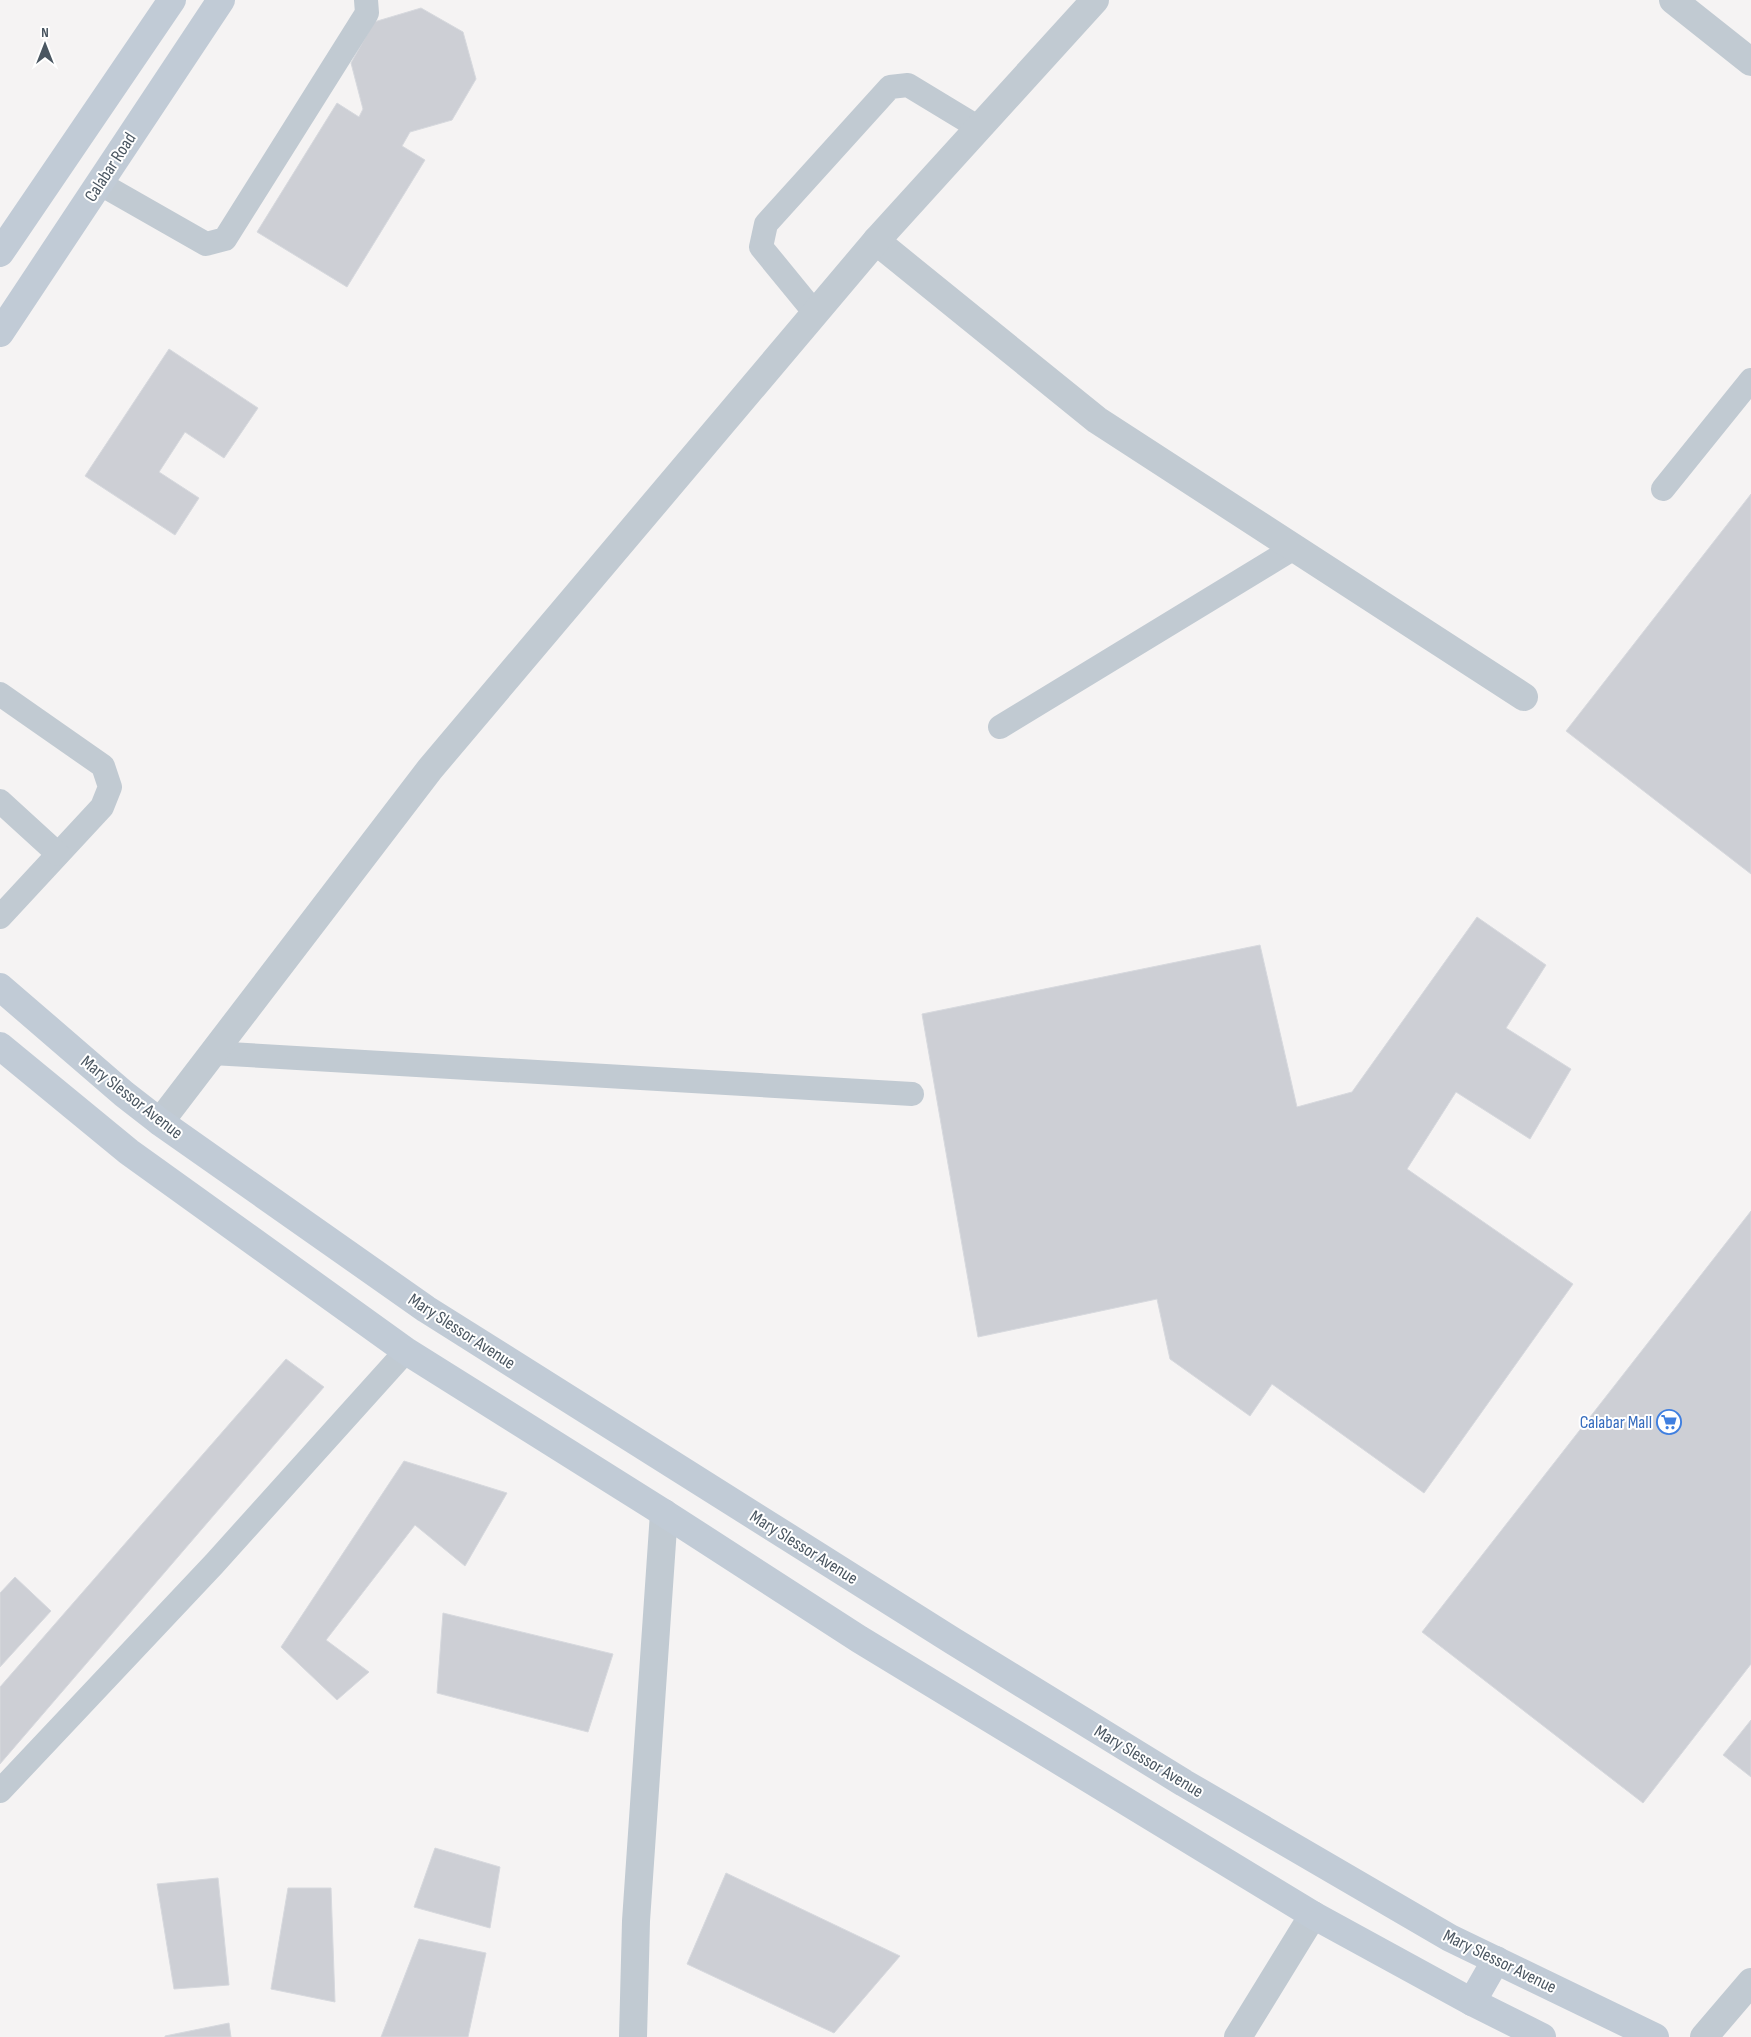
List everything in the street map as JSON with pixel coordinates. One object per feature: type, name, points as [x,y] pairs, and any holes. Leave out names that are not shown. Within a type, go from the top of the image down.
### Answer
[{"type":"main road","points":[[3,244],[172,0]]},
{"type":"main road","name":"Calabar Road","points":[[0,333],[220,0]]},
{"type":"main road","name":"Mary Slessor Avenue","points":[[0,987],[124,1094],[160,1122],[426,1308],[919,1620],[1192,1788],[1450,1938],[1654,2037]]},
{"type":"main road","points":[[0,1046],[129,1152],[406,1351],[664,1513],[858,1640],[1313,1916],[1528,2034]]},
{"type":"main road","points":[[1472,2002],[1496,1960]]},
{"type":"street","points":[[160,1122],[430,769],[876,242],[1095,0]]},
{"type":"street","points":[[1681,3],[1751,62]]},
{"type":"street","points":[[876,242],[1097,420],[1524,697]]},
{"type":"street","points":[[634,2037],[636,1922],[664,1513]]},
{"type":"street","points":[[1238,2037],[1313,1916]]},
{"type":"street","points":[[1704,2037],[1751,1982]]},
{"type":"lane","points":[[99,183],[206,244],[225,239],[367,13],[366,0]]},
{"type":"lane","points":[[815,313],[761,247],[766,224],[890,87],[908,85],[980,128]]},
{"type":"lane","points":[[1663,489],[1751,380]]},
{"type":"lane","points":[[1000,727],[1294,548]]},
{"type":"lane","points":[[0,694],[103,766],[110,787],[102,807],[0,916]]},
{"type":"lane","points":[[0,801],[58,854]]},
{"type":"lane","points":[[212,1053],[912,1094]]},
{"type":"lane","points":[[0,1791],[214,1564],[406,1351]]},
{"type":"building","points":[[421,8],[463,32],[476,79],[452,120],[410,132],[402,146],[425,160],[347,287],[257,232],[337,103],[359,117],[363,109],[351,63],[374,22]]},
{"type":"building","points":[[169,349],[258,408],[224,458],[185,432],[159,472],[199,498],[175,535],[85,476]]},
{"type":"building","points":[[1751,494],[1751,874],[1566,731]]},
{"type":"building","points":[[1477,917],[1546,965],[1506,1028],[1571,1069],[1530,1139],[1456,1092],[1407,1169],[1573,1284],[1424,1493],[1272,1384],[1250,1416],[1170,1359],[1157,1299],[978,1337],[922,1014],[1260,945],[1297,1107],[1352,1092]]},
{"type":"building","name":"Calabar Mall","points":[[1751,1211],[1751,1664],[1643,1803],[1422,1632]]},
{"type":"building","points":[[286,1359],[324,1387],[0,1764],[0,1687]]},
{"type":"building","points":[[404,1461],[507,1493],[465,1566],[415,1525],[326,1640],[369,1672],[337,1700],[281,1647]]},
{"type":"building","points":[[15,1577],[51,1611],[0,1667],[0,1593]]},
{"type":"building","points":[[443,1613],[613,1654],[588,1732],[437,1693]]},
{"type":"building","points":[[1751,1720],[1751,1777],[1723,1755]]},
{"type":"building","points":[[435,1848],[500,1867],[490,1928],[414,1907]]},
{"type":"building","points":[[726,1873],[900,1956],[834,2033],[687,1964]]},
{"type":"building","points":[[218,1878],[229,1985],[174,1989],[157,1884]]},
{"type":"building","points":[[288,1888],[331,1888],[335,2002],[271,1989]]},
{"type":"building","points":[[419,1939],[486,1953],[468,2037],[381,2037]]},
{"type":"building","points":[[229,2023],[231,2037],[165,2037],[165,2036]]},
{"type":"place","name":"Calabar Mall","points":[[1669,1422]]}]
